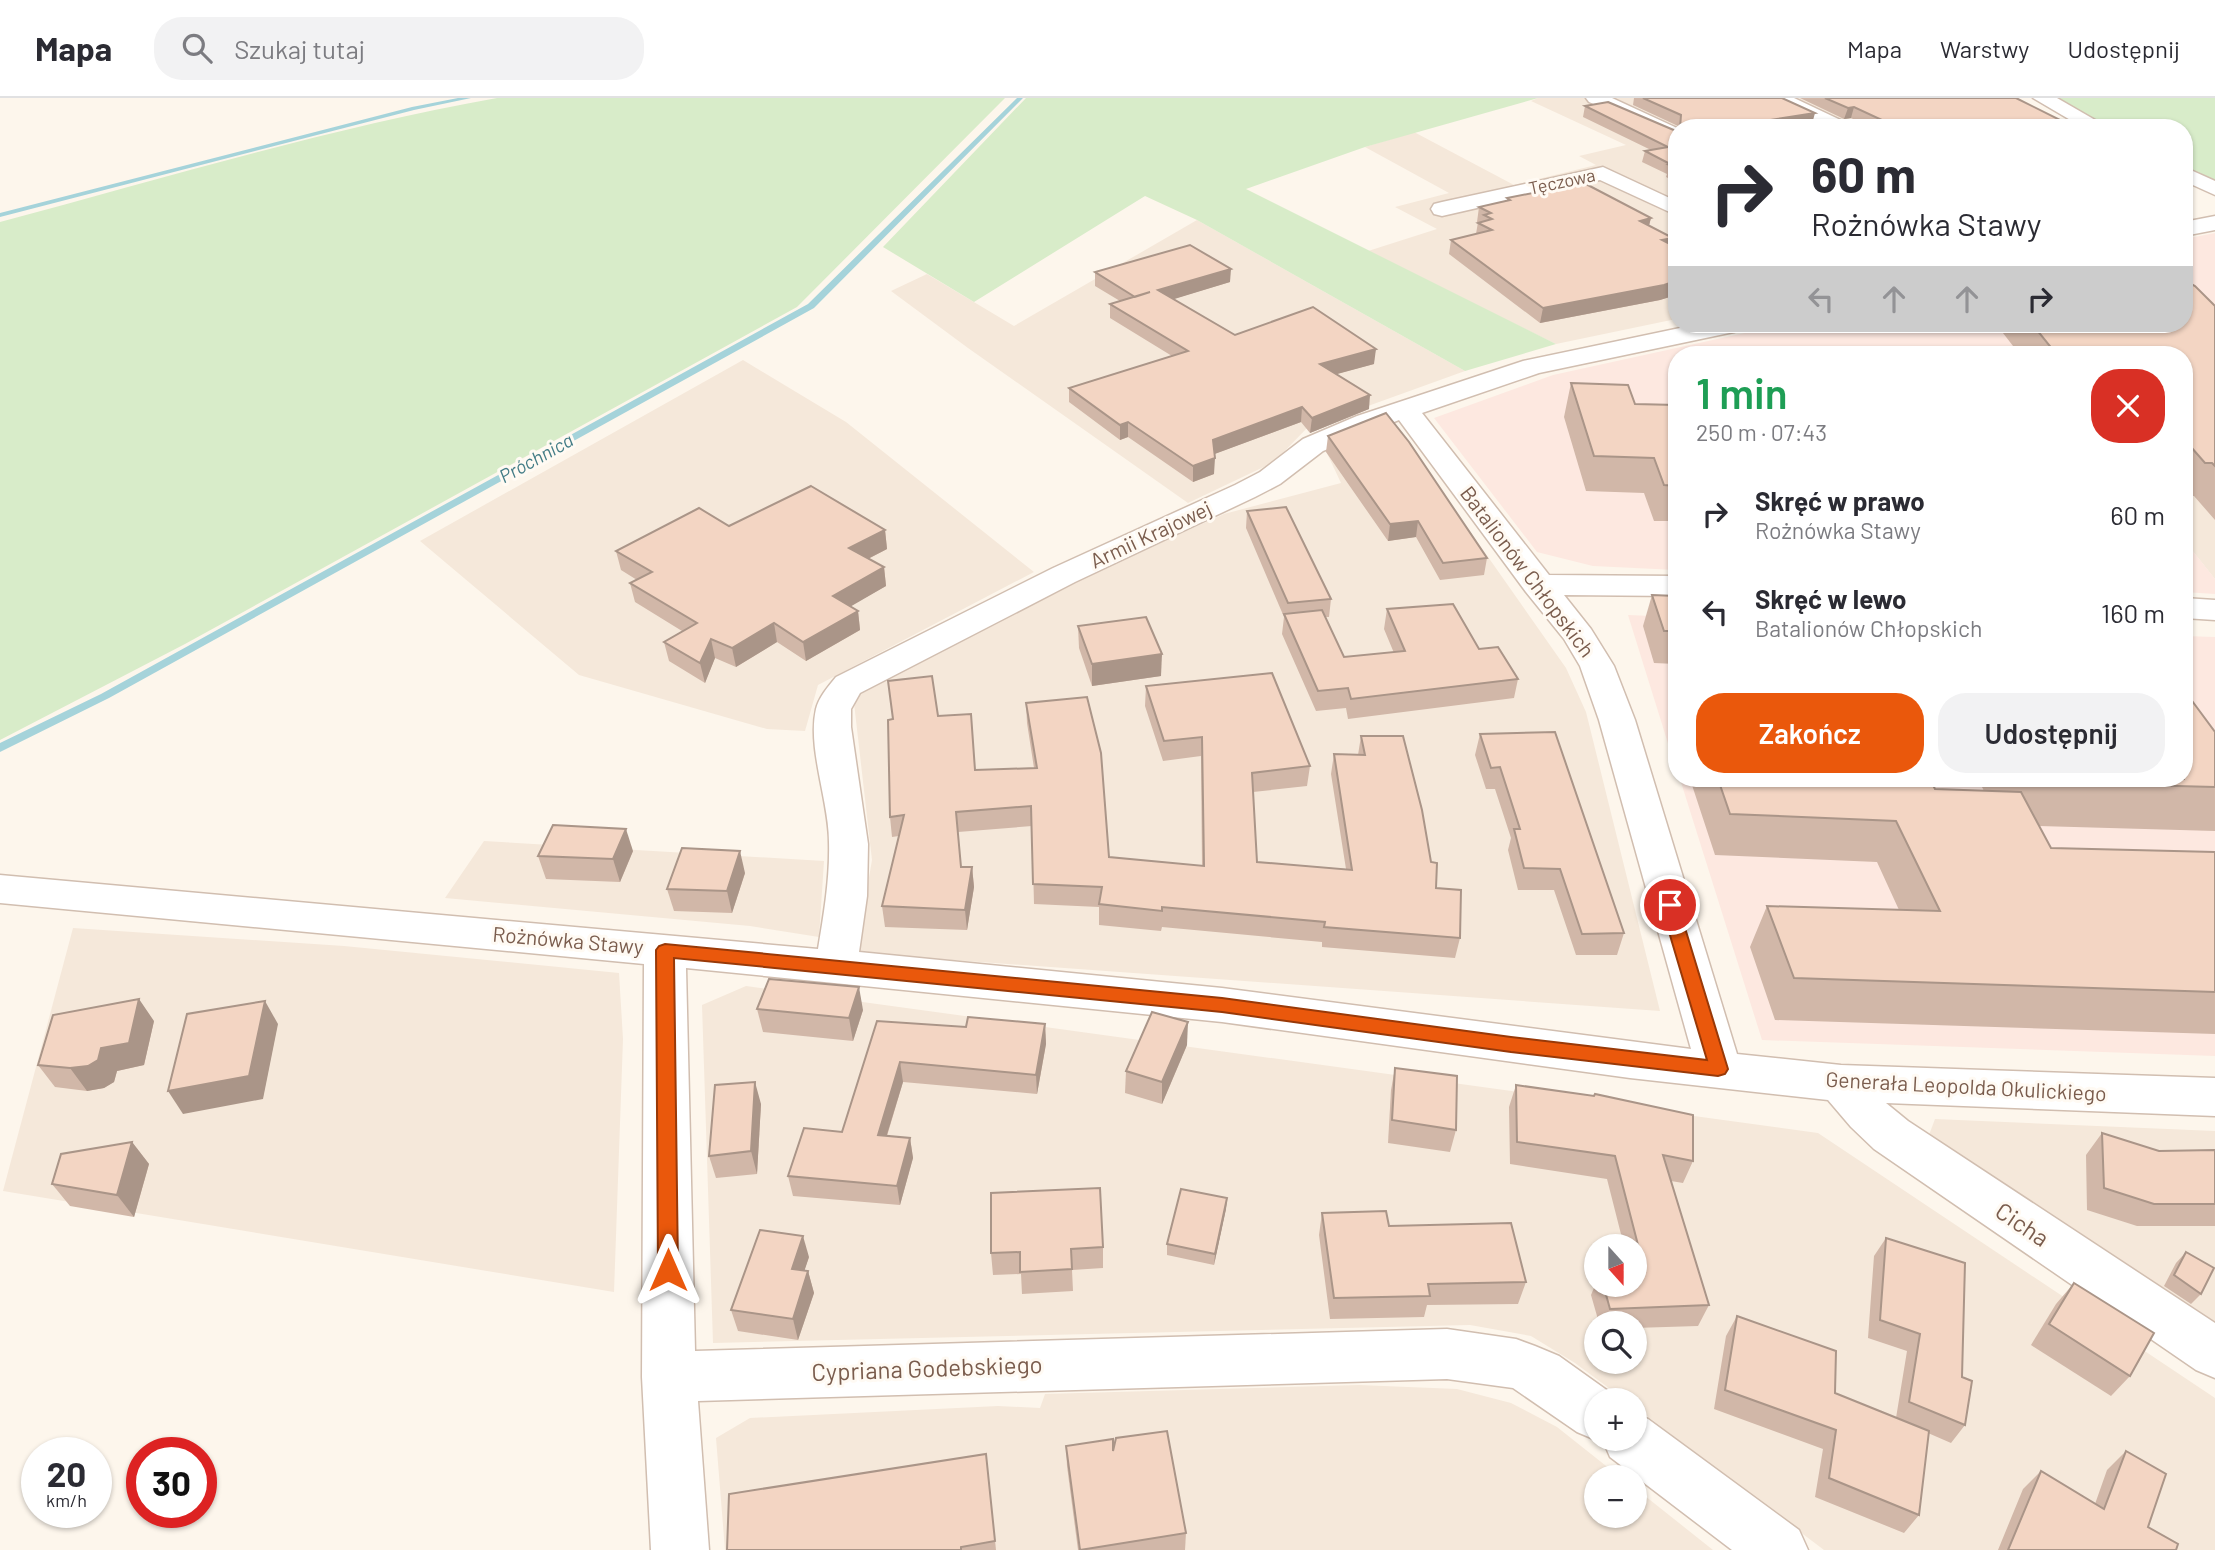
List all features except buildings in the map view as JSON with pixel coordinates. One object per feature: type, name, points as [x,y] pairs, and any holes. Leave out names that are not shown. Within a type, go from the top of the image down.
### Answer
[{"type":"street","points":[[1596,98],[1668,131]]},
{"type":"street","points":[[1779,98],[1823,119]]},
{"type":"street","points":[[2043,98],[2082,119]]},
{"type":"street","name":"Tęczowa","points":[[1442,209],[1603,173],[1668,205]]},
{"type":"street","points":[[2193,178],[2215,189]]},
{"type":"street","points":[[2193,227],[2215,223]]},
{"type":"street","name":"Armii Krajowej","points":[[836,966],[847,897],[848,826],[834,740],[833,710],[848,685],[1063,575],[1245,491],[1270,478],[1313,444],[1532,367],[1692,333]]},
{"type":"street","name":"Batalionów Chłopskich","points":[[1405,410],[1588,650],[1604,682],[1718,1069]]},
{"type":"street","points":[[1537,584],[1668,586]]},
{"type":"street","points":[[2193,609],[2215,610]]},
{"type":"street","name":"Rożnówka Stawy","points":[[0,889],[836,966],[1222,1005],[1591,1055],[1718,1069]]},
{"type":"street","points":[[665,950],[669,1377],[680,1550]]},
{"type":"street","name":"Generała Leopolda Okulickiego","points":[[1718,1069],[1841,1083],[2215,1097]]},
{"type":"street","name":"Cicha","points":[[1841,1083],[1867,1114],[1891,1135],[2215,1353]]},
{"type":"street","name":"Cypriana Godebskiego","points":[[669,1377],[1447,1354],[1516,1364],[1541,1374],[1584,1405]]},
{"type":"street","points":[[1646,1451],[1779,1550]]},
{"type":"shaded area","points":[[1538,98],[2018,98],[2056,119],[1668,119],[1668,321],[1556,344],[1365,252],[1437,229],[1395,207],[1449,193],[1365,147],[1414,132],[1514,185],[1596,165],[1579,156],[1626,145],[1531,101]]},
{"type":"shaded area","points":[[1197,220],[1465,371],[1307,428],[1274,462],[1188,503],[891,291],[927,274],[1014,326]]},
{"type":"shaded area","points":[[2215,233],[2215,459],[2193,385],[2193,346],[1685,346],[1745,333],[2193,333],[2193,237]]},
{"type":"shaded area","points":[[1668,350],[1668,570],[1593,566],[1537,552],[1434,418],[1553,375]]},
{"type":"shaded area","points":[[743,360],[846,422],[1034,572],[818,685],[805,731],[767,729],[579,675],[420,541]]},
{"type":"shaded area","points":[[1401,433],[1566,668],[1586,712],[1660,1011],[856,953],[872,860],[854,703],[862,692],[1107,567],[1224,514],[1341,483],[1325,449]]},
{"type":"shaded area","points":[[2193,458],[2215,459],[2215,579],[2193,551]]},
{"type":"shaded area","points":[[2193,551],[2215,579],[2215,594],[2193,593]]},
{"type":"shaded area","points":[[1628,615],[1668,617],[1668,743]]},
{"type":"shaded area","points":[[2193,636],[2215,637],[2215,1056],[1762,1040],[1683,787],[2193,787]]},
{"type":"shaded area","points":[[484,841],[824,861],[819,937],[750,926],[445,898]]},
{"type":"shaded area","points":[[73,928],[344,946],[619,973],[623,1039],[614,1292],[3,1191]]},
{"type":"shaded area","points":[[746,986],[1818,1133],[2215,1398],[2215,1550],[1824,1550],[1647,1416],[1647,1388],[1609,1388],[1590,1374],[1647,1374],[1647,1311],[1584,1311],[1584,1370],[1531,1336],[1470,1325],[713,1343],[702,1005]]},
{"type":"shaded area","points":[[1935,1119],[2215,1131],[2215,1330],[1929,1135]]},
{"type":"shaded area","points":[[1359,1385],[1457,1389],[1511,1403],[1557,1427],[1605,1465],[1584,1465],[1584,1528],[1647,1528],[1647,1498],[1713,1550],[725,1550],[716,1438],[750,1418],[998,1406],[1040,1408],[1045,1394]]},
{"type":"green space","points":[[497,98],[1005,98],[797,307],[185,644],[0,740],[0,222],[309,139]]},
{"type":"green space","points":[[1026,98],[1538,98],[1365,147],[1246,189],[1556,344],[1465,371],[1197,220],[1145,196],[974,302],[883,247]]},
{"type":"green space","points":[[2052,98],[2215,98],[2215,184],[2193,172],[2193,119],[2092,119]]},
{"type":"waterway","points":[[0,215],[414,108],[468,98]]},
{"type":"waterway","name":"Próchnica","points":[[0,748],[105,696],[811,306],[1020,98]]},
{"type":"route","points":[[668,1270],[665,950],[1222,1005],[1630,1060],[1718,1069],[1670,905]]}]
